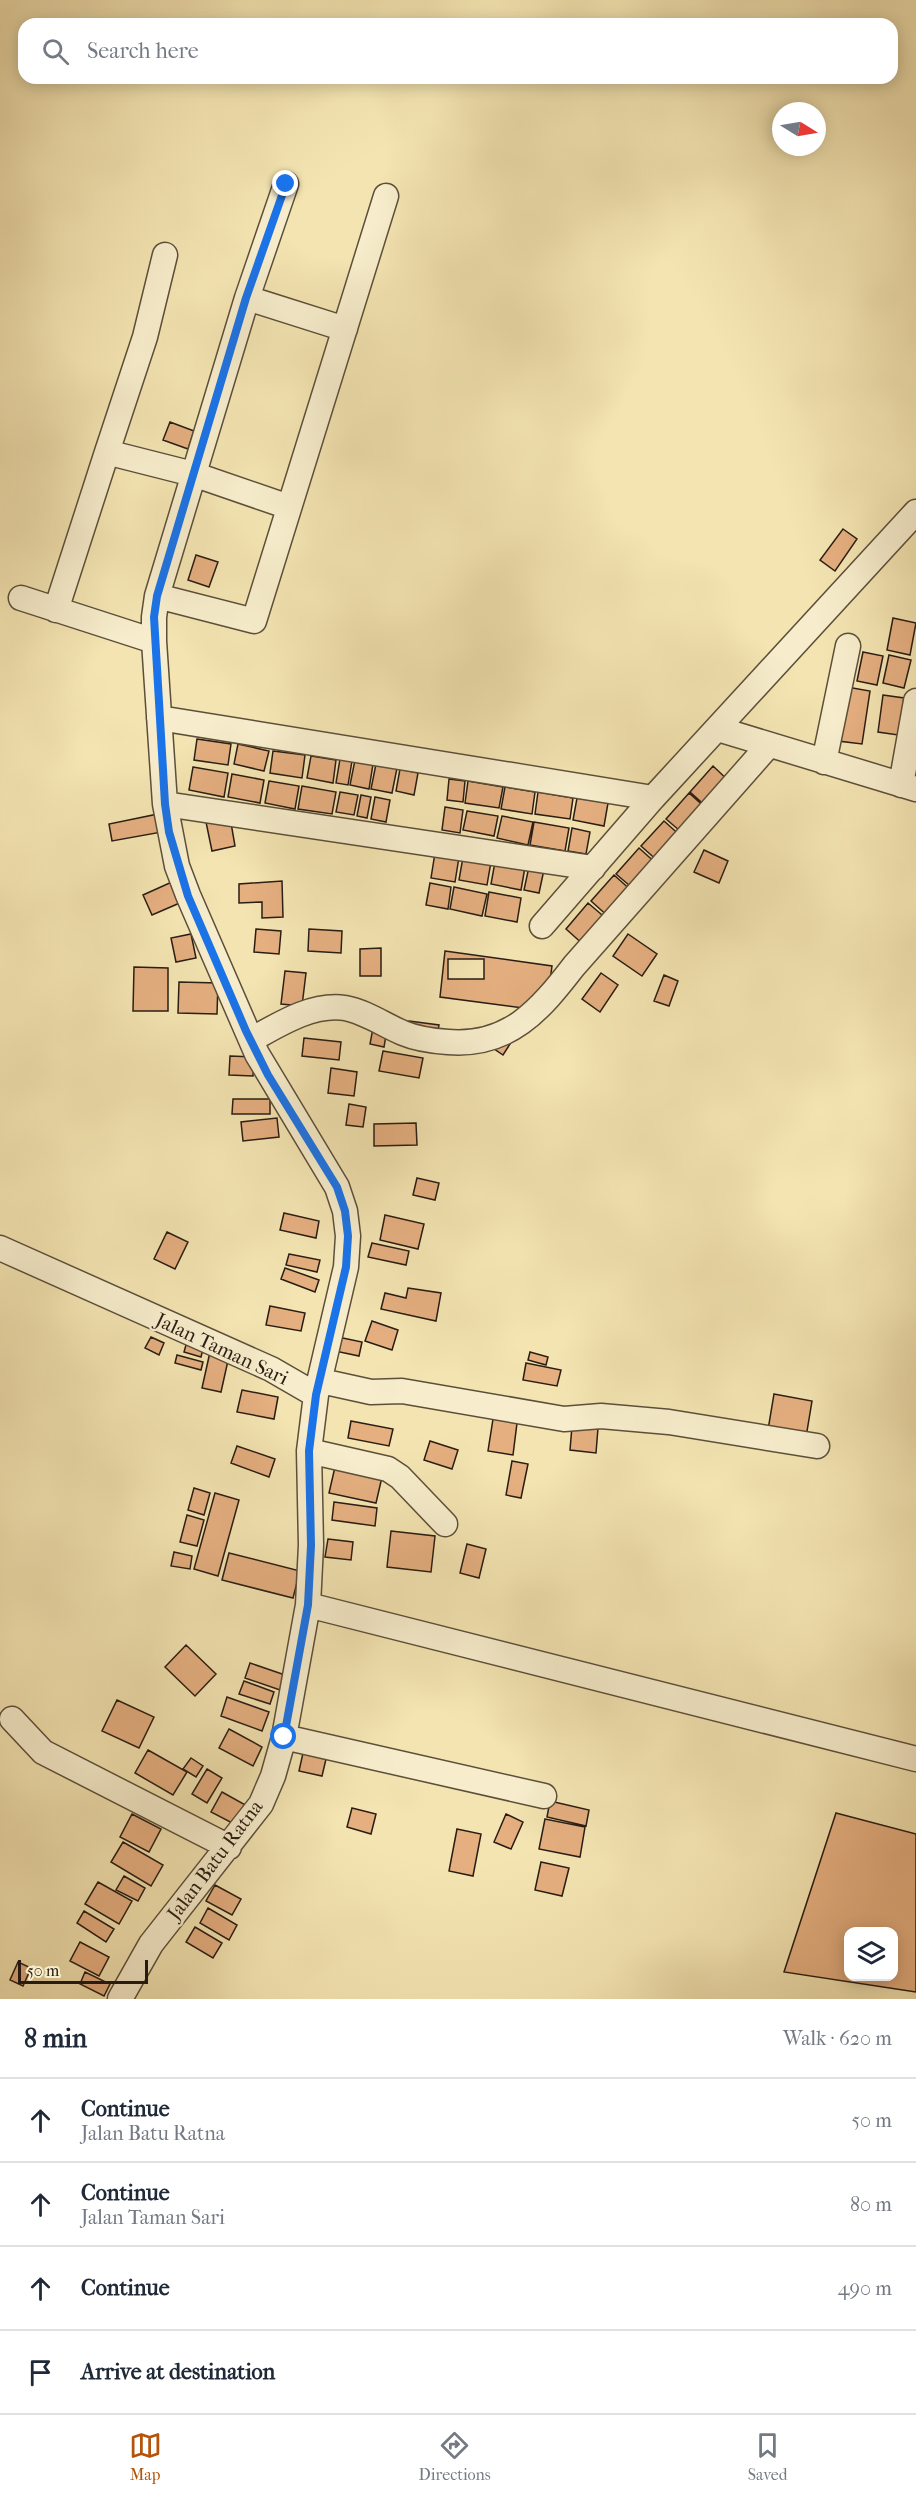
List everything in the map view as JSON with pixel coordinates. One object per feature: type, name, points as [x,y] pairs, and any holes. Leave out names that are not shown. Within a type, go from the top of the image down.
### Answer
[{"type":"street","points":[[286,184],[246,298],[157,596],[154,641],[165,804],[169,832],[188,896],[268,1075],[325,1163],[337,1187],[345,1211],[348,1236],[346,1267],[319,1388],[309,1451],[311,1545],[308,1605],[916,1759]]},
{"type":"street","points":[[157,596],[254,621],[386,196]]},
{"type":"street","points":[[56,610],[145,337],[165,255]]},
{"type":"street","points":[[246,298],[345,329]]},
{"type":"street","points":[[108,449],[118,455],[193,474],[289,507]]},
{"type":"street","points":[[542,926],[653,798],[916,512]]},
{"type":"street","points":[[21,598],[154,641]]},
{"type":"street","points":[[824,762],[848,646]]},
{"type":"street","points":[[718,729],[909,787],[916,701]]},
{"type":"street","points":[[159,718],[653,798]]},
{"type":"street","points":[[251,1040],[312,1011],[329,1008],[344,1008],[404,1034],[441,1042],[468,1044],[510,1030],[547,1001],[574,966],[768,746]]},
{"type":"street","points":[[165,804],[593,868]]},
{"type":"street","name":"Jalan Taman Sari","points":[[0,1248],[271,1370],[319,1388],[371,1392],[402,1391],[564,1419],[601,1416],[669,1422],[817,1446]]},
{"type":"street","points":[[309,1451],[388,1469],[400,1477],[445,1524]]},
{"type":"street","name":"Jalan Batu Ratna","points":[[120,1999],[151,1944],[261,1804],[273,1776],[284,1737],[308,1605]]},
{"type":"street","points":[[12,1719],[43,1752],[229,1847]]},
{"type":"street","points":[[284,1737],[544,1797]]},
{"type":"building","points":[[170,422],[194,431],[188,449],[163,440]]},
{"type":"building","points":[[843,529],[857,539],[835,571],[820,560]]},
{"type":"building","points":[[196,555],[218,562],[209,587],[188,580]]},
{"type":"building","points":[[893,618],[916,623],[910,655],[887,650]]},
{"type":"building","points":[[863,652],[883,656],[877,685],[857,681]]},
{"type":"building","points":[[889,655],[911,660],[904,688],[883,683]]},
{"type":"building","points":[[847,687],[870,691],[862,744],[838,741]]},
{"type":"building","points":[[883,695],[904,698],[898,735],[878,732]]},
{"type":"building","points":[[197,739],[231,744],[228,765],[194,760]]},
{"type":"building","points":[[238,744],[269,751],[264,771],[234,764]]},
{"type":"building","points":[[273,751],[305,755],[302,778],[270,773]]},
{"type":"building","points":[[311,756],[336,760],[333,783],[307,778]]},
{"type":"building","points":[[340,759],[352,761],[348,785],[336,783]]},
{"type":"building","points":[[355,760],[373,764],[369,789],[350,785]]},
{"type":"building","points":[[376,764],[397,768],[392,793],[371,789]]},
{"type":"building","points":[[713,766],[732,784],[709,809],[690,792]]},
{"type":"building","points":[[193,767],[228,773],[224,797],[189,790]]},
{"type":"building","points":[[400,769],[418,773],[414,795],[396,791]]},
{"type":"building","points":[[232,774],[264,780],[260,803],[228,797]]},
{"type":"building","points":[[449,779],[465,781],[463,802],[447,800]]},
{"type":"building","points":[[269,781],[299,786],[295,809],[265,803]]},
{"type":"building","points":[[468,781],[503,787],[499,808],[465,803]]},
{"type":"building","points":[[302,786],[336,792],[332,814],[298,809]]},
{"type":"building","points":[[505,787],[535,792],[532,814],[501,809]]},
{"type":"building","points":[[340,792],[358,795],[354,815],[336,812]]},
{"type":"building","points":[[538,792],[573,798],[570,819],[535,814]]},
{"type":"building","points":[[689,793],[708,810],[686,836],[666,819]]},
{"type":"building","points":[[361,795],[371,797],[367,818],[357,816]]},
{"type":"building","points":[[375,797],[390,800],[386,822],[371,819]]},
{"type":"building","points":[[577,798],[608,803],[604,826],[573,820]]},
{"type":"building","points":[[445,807],[463,810],[460,833],[442,830]]},
{"type":"building","points":[[467,811],[498,816],[494,836],[463,830]]},
{"type":"building","points":[[158,814],[162,832],[112,841],[109,824]]},
{"type":"building","points":[[502,816],[533,822],[528,845],[497,838]]},
{"type":"building","points":[[230,817],[235,846],[212,851],[206,822]]},
{"type":"building","points":[[664,821],[683,838],[660,863],[641,846]]},
{"type":"building","points":[[534,822],[569,828],[565,851],[530,845]]},
{"type":"building","points":[[572,828],[590,832],[586,854],[568,851]]},
{"type":"building","points":[[639,848],[658,865],[636,891],[616,874]]},
{"type":"building","points":[[704,850],[728,861],[719,883],[694,872]]},
{"type":"building","points":[[435,853],[459,857],[455,882],[431,878]]},
{"type":"building","points":[[463,857],[491,862],[487,885],[459,880]]},
{"type":"building","points":[[495,862],[525,867],[521,890],[491,884]]},
{"type":"building","points":[[530,862],[545,865],[539,893],[524,890]]},
{"type":"building","points":[[614,875],[633,892],[610,918],[591,901]]},
{"type":"building","points":[[174,881],[182,902],[152,915],[143,895]]},
{"type":"building","points":[[282,881],[283,917],[262,918],[262,902],[239,903],[239,884]]},
{"type":"building","points":[[430,883],[451,887],[448,909],[426,905]]},
{"type":"building","points":[[454,887],[487,894],[482,916],[450,909]]},
{"type":"building","points":[[489,892],[521,898],[517,922],[485,916]]},
{"type":"building","points":[[588,903],[608,920],[585,946],[566,929]]},
{"type":"building","points":[[256,929],[281,931],[279,954],[254,952]]},
{"type":"building","points":[[309,929],[342,931],[341,953],[308,951]]},
{"type":"building","points":[[191,934],[196,958],[176,962],[171,938]]},
{"type":"building","points":[[628,934],[657,954],[642,976],[613,956]]},
{"type":"building","points":[[381,948],[381,976],[360,976],[360,949]]},
{"type":"building","points":[[445,951],[552,966],[546,1011],[440,997]]},
{"type":"building","points":[[448,959],[484,959],[484,979],[448,979]]},
{"type":"building","points":[[134,967],[168,968],[168,1011],[133,1011]]},
{"type":"building","points":[[285,971],[306,973],[302,1006],[281,1004]]},
{"type":"building","points":[[601,973],[618,985],[600,1012],[582,999]]},
{"type":"building","points":[[664,975],[678,981],[669,1006],[654,1001]]},
{"type":"building","points":[[179,982],[218,983],[217,1014],[178,1013]]},
{"type":"building","points":[[409,1021],[439,1025],[436,1042],[407,1038]]},
{"type":"building","points":[[373,1028],[387,1030],[384,1047],[370,1044]]},
{"type":"building","points":[[494,1033],[510,1044],[503,1055],[487,1044]]},
{"type":"building","points":[[304,1038],[341,1042],[339,1060],[302,1056]]},
{"type":"building","points":[[383,1051],[423,1058],[419,1078],[379,1071]]},
{"type":"building","points":[[230,1056],[254,1057],[253,1076],[229,1075]]},
{"type":"building","points":[[331,1068],[357,1072],[354,1096],[328,1093]]},
{"type":"building","points":[[233,1099],[270,1099],[270,1114],[232,1114]]},
{"type":"building","points":[[349,1104],[366,1107],[363,1127],[346,1125]]},
{"type":"building","points":[[277,1118],[279,1137],[243,1141],[241,1122]]},
{"type":"building","points":[[416,1123],[417,1145],[374,1146],[374,1124]]},
{"type":"building","points":[[417,1178],[439,1183],[435,1200],[413,1195]]},
{"type":"building","points":[[284,1213],[319,1221],[316,1238],[280,1230]]},
{"type":"building","points":[[385,1215],[424,1224],[418,1249],[380,1240]]},
{"type":"building","points":[[167,1232],[188,1242],[175,1269],[154,1259]]},
{"type":"building","points":[[372,1243],[409,1251],[406,1265],[368,1257]]},
{"type":"building","points":[[289,1254],[320,1260],[317,1272],[286,1265]]},
{"type":"building","points":[[285,1268],[319,1280],[315,1292],[281,1279]]},
{"type":"building","points":[[408,1288],[441,1293],[436,1321],[381,1309],[385,1293],[406,1298]]},
{"type":"building","points":[[270,1306],[305,1313],[301,1331],[266,1325]]},
{"type":"building","points":[[372,1321],[398,1330],[392,1350],[365,1341]]},
{"type":"building","points":[[151,1337],[164,1343],[159,1355],[145,1348]]},
{"type":"building","points":[[338,1337],[362,1342],[359,1356],[335,1351]]},
{"type":"building","points":[[186,1345],[203,1349],[201,1357],[184,1352]]},
{"type":"building","points":[[210,1352],[229,1356],[221,1392],[202,1388]]},
{"type":"building","points":[[530,1352],[548,1357],[546,1365],[528,1360]]},
{"type":"building","points":[[177,1355],[203,1362],[201,1370],[175,1363]]},
{"type":"building","points":[[526,1363],[561,1370],[557,1386],[523,1380]]},
{"type":"building","points":[[242,1390],[278,1397],[274,1419],[237,1412]]},
{"type":"building","points":[[774,1394],[812,1401],[806,1437],[768,1430]]},
{"type":"building","points":[[493,1419],[517,1423],[513,1455],[488,1451]]},
{"type":"building","points":[[351,1421],[393,1429],[389,1446],[348,1438]]},
{"type":"building","points":[[572,1426],[598,1428],[596,1453],[570,1450]]},
{"type":"building","points":[[430,1441],[458,1450],[452,1469],[424,1460]]},
{"type":"building","points":[[237,1446],[275,1459],[269,1477],[231,1463]]},
{"type":"building","points":[[512,1461],[528,1464],[521,1498],[506,1495]]},
{"type":"building","points":[[335,1467],[382,1477],[376,1503],[329,1493]]},
{"type":"building","points":[[194,1488],[210,1493],[204,1515],[188,1510]]},
{"type":"building","points":[[215,1493],[239,1500],[218,1576],[194,1569]]},
{"type":"building","points":[[334,1502],[377,1508],[375,1526],[332,1520]]},
{"type":"building","points":[[187,1515],[204,1520],[197,1546],[180,1542]]},
{"type":"building","points":[[391,1531],[435,1536],[431,1572],[387,1567]]},
{"type":"building","points":[[328,1539],[353,1542],[351,1560],[325,1557]]},
{"type":"building","points":[[467,1544],[486,1549],[479,1578],[460,1573]]},
{"type":"building","points":[[174,1552],[192,1556],[190,1569],[171,1566]]},
{"type":"building","points":[[229,1553],[300,1571],[293,1598],[222,1580]]},
{"type":"building","points":[[186,1645],[216,1674],[195,1696],[165,1667]]},
{"type":"building","points":[[250,1663],[288,1676],[283,1691],[245,1678]]},
{"type":"building","points":[[244,1681],[274,1692],[270,1704],[239,1694]]},
{"type":"building","points":[[227,1697],[269,1712],[262,1731],[221,1716]]},
{"type":"building","points":[[117,1700],[154,1717],[139,1748],[102,1731]]},
{"type":"building","points":[[229,1729],[262,1747],[253,1766],[219,1748]]},
{"type":"building","points":[[148,1750],[187,1772],[173,1795],[135,1773]]},
{"type":"building","points":[[303,1753],[326,1759],[322,1776],[299,1771]]},
{"type":"building","points":[[191,1758],[203,1766],[196,1777],[183,1769]]},
{"type":"building","points":[[207,1769],[222,1778],[207,1803],[192,1794]]},
{"type":"building","points":[[222,1792],[249,1807],[238,1826],[211,1812]]},
{"type":"building","points":[[550,1801],[589,1810],[586,1826],[547,1817]]},
{"type":"building","points":[[352,1808],[376,1814],[371,1834],[347,1827]]},
{"type":"building","points":[[836,1813],[916,1834],[916,1992],[784,1972]]},
{"type":"building","points":[[132,1814],[161,1829],[149,1852],[120,1837]]},
{"type":"building","points":[[506,1814],[523,1822],[511,1849],[494,1842]]},
{"type":"building","points":[[545,1819],[585,1827],[580,1857],[539,1849]]},
{"type":"building","points":[[457,1829],[481,1834],[473,1876],[449,1871]]},
{"type":"building","points":[[123,1842],[163,1865],[151,1886],[111,1862]]},
{"type":"building","points":[[541,1862],[569,1868],[562,1896],[535,1890]]},
{"type":"building","points":[[124,1876],[145,1888],[138,1901],[116,1890]]},
{"type":"building","points":[[98,1882],[132,1901],[119,1924],[85,1904]]},
{"type":"building","points":[[215,1885],[241,1899],[232,1915],[206,1901]]},
{"type":"building","points":[[208,1908],[237,1925],[229,1940],[200,1923]]},
{"type":"building","points":[[84,1911],[114,1929],[106,1942],[77,1923]]},
{"type":"building","points":[[195,1927],[222,1943],[213,1958],[186,1942]]},
{"type":"building","points":[[80,1942],[109,1957],[99,1976],[70,1961]]},
{"type":"building","points":[[18,1962],[31,1968],[23,1986],[10,1980]]},
{"type":"building","points":[[85,1972],[110,1984],[104,1996],[80,1984]]},
{"type":"route","points":[[284,1737],[308,1605],[311,1545],[309,1451],[316,1395],[321,1382],[346,1267],[348,1236],[345,1211],[337,1187],[325,1163],[268,1075],[246,1031],[177,866],[165,804],[154,617],[157,596],[246,298],[286,184]]}]
